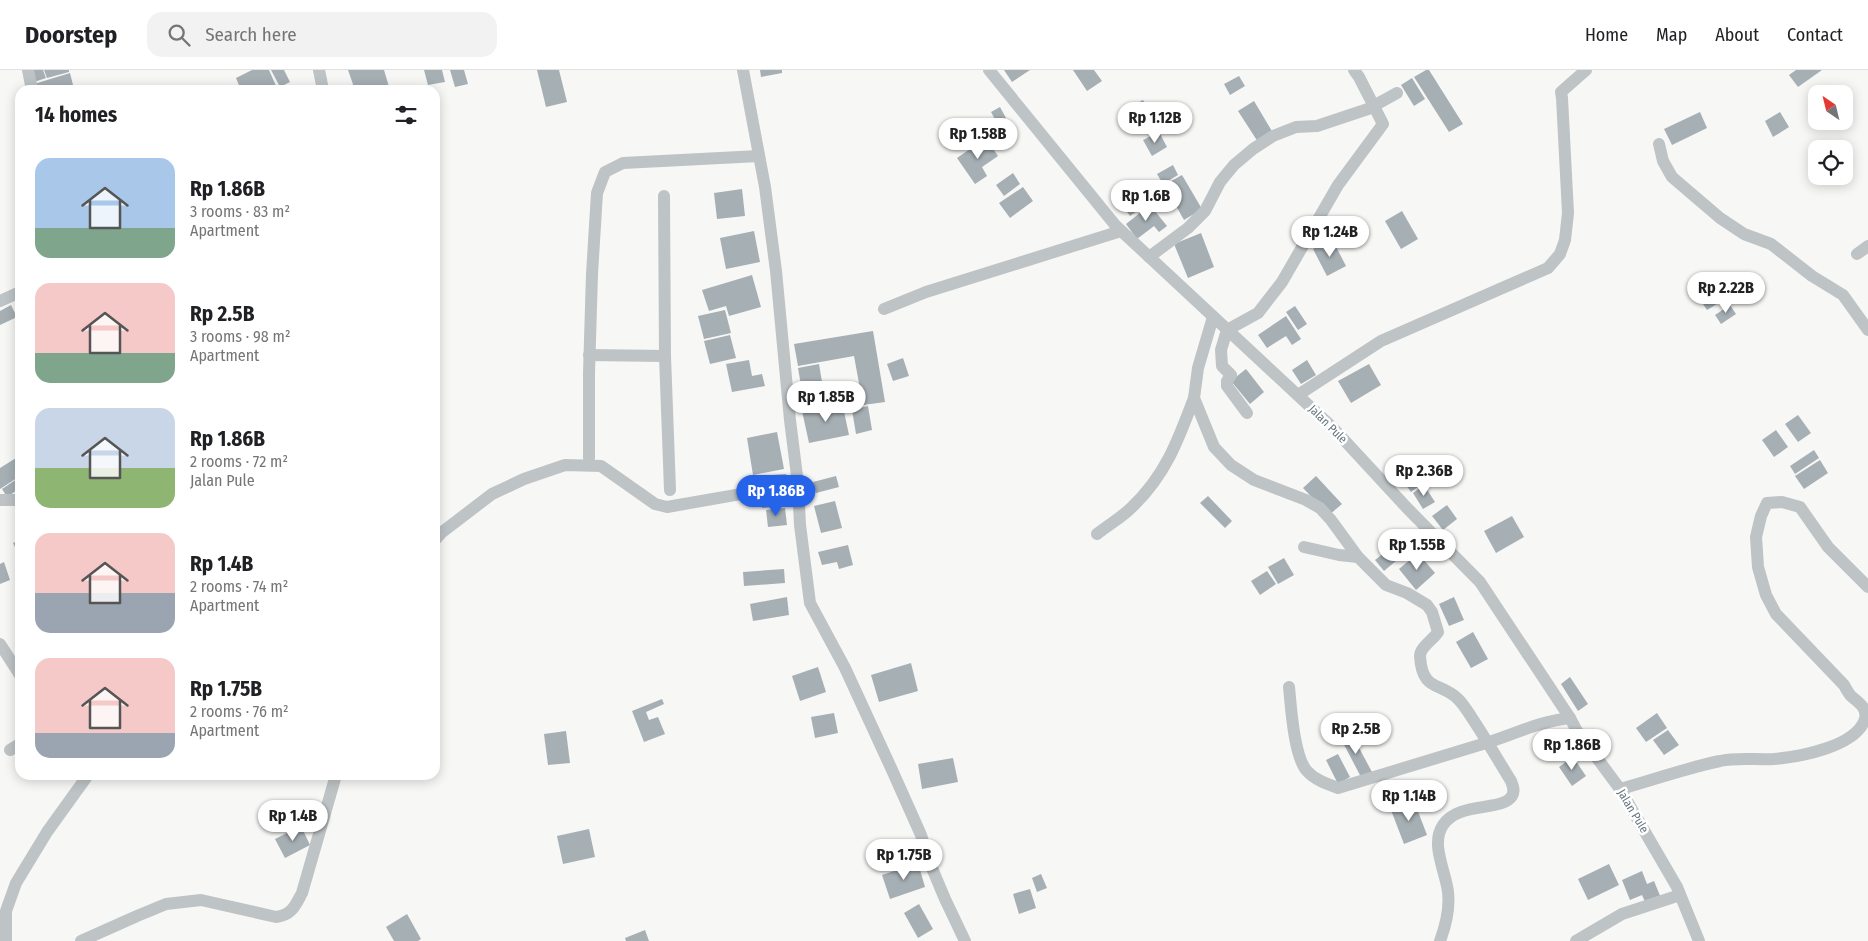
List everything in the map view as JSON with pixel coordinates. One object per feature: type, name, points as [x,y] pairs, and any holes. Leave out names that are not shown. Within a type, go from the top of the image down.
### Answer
[{"type":"street","points":[[28,70],[31,85]]},
{"type":"street","points":[[319,70],[322,85]]},
{"type":"street","points":[[743,70],[759,156],[776,271],[798,484],[800,525],[810,603],[845,668],[892,770],[921,835],[929,861],[964,941]]},
{"type":"street","name":"Jalan Pule","points":[[989,70],[1038,132],[1062,158],[1121,230],[1333,428],[1408,509],[1480,582],[1577,731],[1620,789],[1677,886],[1699,941]]},
{"type":"street","points":[[1247,413],[1227,386],[1227,381],[1231,375],[1222,366],[1221,350],[1227,330],[1258,314],[1282,282],[1338,185],[1384,124],[1354,70]]},
{"type":"street","points":[[1298,395],[1381,341],[1548,268],[1560,254],[1565,240],[1568,213],[1561,92],[1586,70]]},
{"type":"street","points":[[1149,257],[1188,228],[1205,211],[1220,182],[1234,165],[1253,149],[1273,136],[1296,127],[1317,126],[1374,106],[1397,93]]},
{"type":"street","points":[[1659,144],[1663,161],[1672,177],[1720,218],[1744,234],[1771,244],[1812,276],[1843,295],[1868,330]]},
{"type":"street","points":[[589,458],[589,355],[597,193],[605,172],[623,163],[759,156]]},
{"type":"street","points":[[664,196],[670,490]]},
{"type":"street","points":[[884,309],[926,292],[1121,230]]},
{"type":"street","points":[[1857,254],[1868,246]]},
{"type":"street","points":[[0,301],[15,294]]},
{"type":"street","points":[[1097,534],[1131,508],[1159,477],[1174,450],[1194,398],[1198,368],[1213,317]]},
{"type":"street","points":[[589,355],[666,356]]},
{"type":"street","points":[[1194,398],[1214,447],[1231,465],[1254,480],[1306,500],[1320,508],[1332,520],[1358,557],[1386,584],[1424,602],[1430,608],[1438,632],[1422,649],[1420,654],[1424,673],[1434,686],[1457,698],[1488,742],[1511,781],[1514,789],[1513,795],[1501,803],[1455,813],[1444,823],[1438,833],[1438,844],[1449,893],[1448,922],[1440,941]]},
{"type":"street","points":[[440,534],[492,494],[524,479],[565,465],[601,466],[655,504],[667,507],[798,484]]},
{"type":"street","points":[[0,500],[15,500]]},
{"type":"street","points":[[1620,789],[1722,761],[1773,759],[1804,755],[1842,742],[1856,732],[1865,720],[1866,712],[1861,703],[1851,695],[1776,614],[1766,595],[1758,567],[1756,537],[1761,516],[1767,503],[1782,502],[1800,507],[1828,547],[1868,587]]},
{"type":"street","points":[[1304,547],[1338,555],[1358,557]]},
{"type":"street","points":[[0,644],[15,667]]},
{"type":"street","points":[[1289,687],[1293,727],[1302,762],[1312,776],[1338,788],[1488,742],[1523,729],[1559,719],[1570,718]]},
{"type":"street","points":[[6,941],[6,912],[16,883],[47,832],[84,780]]},
{"type":"street","points":[[81,941],[166,904],[201,900],[276,917],[285,916],[291,911],[302,893],[335,780]]},
{"type":"street","points":[[1576,941],[1622,914],[1680,895]]},
{"type":"building","points":[[30,70],[43,70],[46,78],[34,82]]},
{"type":"building","points":[[44,70],[69,70],[69,72],[47,78]]},
{"type":"building","points":[[252,70],[269,70],[276,85],[239,85],[236,78]]},
{"type":"building","points":[[271,70],[284,70],[290,82],[279,85]]},
{"type":"building","points":[[348,70],[384,70],[388,85],[353,85]]},
{"type":"building","points":[[424,70],[442,70],[445,82],[428,85]]},
{"type":"building","points":[[450,70],[464,70],[468,84],[455,87]]},
{"type":"building","points":[[537,70],[559,70],[567,102],[546,107]]},
{"type":"building","points":[[760,70],[782,70],[782,73],[761,77]]},
{"type":"building","points":[[1004,70],[1030,70],[1012,82]]},
{"type":"building","points":[[1073,70],[1094,70],[1102,81],[1087,91]]},
{"type":"building","points":[[1429,70],[1463,124],[1449,132],[1414,77]]},
{"type":"building","points":[[1796,70],[1822,70],[1798,87],[1789,75]]},
{"type":"building","points":[[70,73],[73,85],[34,85]]},
{"type":"building","points":[[1239,76],[1245,86],[1230,95],[1224,84]]},
{"type":"building","points":[[1412,78],[1425,99],[1414,106],[1401,85]]},
{"type":"building","points":[[1143,100],[1155,122],[1134,134],[1121,112]]},
{"type":"building","points":[[1254,101],[1273,133],[1258,142],[1238,111]]},
{"type":"building","points":[[1000,107],[1006,118],[997,123],[991,112]]},
{"type":"building","points":[[1700,112],[1707,128],[1672,145],[1664,129]]},
{"type":"building","points":[[1780,112],[1789,127],[1773,137],[1765,121]]},
{"type":"building","points":[[1159,132],[1167,147],[1152,156],[1143,140]]},
{"type":"building","points":[[986,138],[998,156],[982,167],[987,176],[975,184],[957,158]]},
{"type":"building","points":[[1173,165],[1178,175],[1163,184],[1157,174]]},
{"type":"building","points":[[1013,173],[1020,184],[1004,196],[996,185]]},
{"type":"building","points":[[1182,175],[1202,209],[1184,220],[1164,185]]},
{"type":"building","points":[[1023,187],[1033,201],[1010,218],[999,203]]},
{"type":"building","points":[[742,189],[745,216],[717,219],[714,193]]},
{"type":"building","points":[[1143,195],[1149,203],[1130,216],[1125,209]]},
{"type":"building","points":[[1150,205],[1167,226],[1159,232],[1154,226],[1137,239],[1126,224]]},
{"type":"building","points":[[1402,211],[1418,239],[1401,249],[1385,221]]},
{"type":"building","points":[[754,231],[760,262],[726,269],[720,238]]},
{"type":"building","points":[[1201,233],[1214,267],[1188,278],[1174,244]]},
{"type":"building","points":[[1332,239],[1346,266],[1327,276],[1313,249]]},
{"type":"building","points":[[752,275],[761,307],[729,316],[726,306],[709,311],[702,290]]},
{"type":"building","points":[[1714,288],[1722,301],[1707,310],[1699,298]]},
{"type":"building","points":[[11,305],[15,318],[0,325],[0,311]]},
{"type":"building","points":[[1730,305],[1736,314],[1721,324],[1715,315]]},
{"type":"building","points":[[1295,306],[1307,324],[1298,330],[1286,312]]},
{"type":"building","points":[[725,310],[731,333],[704,339],[698,316]]},
{"type":"building","points":[[1286,316],[1301,339],[1292,345],[1286,336],[1267,348],[1258,335]]},
{"type":"building","points":[[873,331],[885,402],[863,405],[854,356],[798,366],[794,344]]},
{"type":"building","points":[[730,335],[736,358],[710,364],[704,341]]},
{"type":"building","points":[[903,358],[909,376],[893,381],[887,364]]},
{"type":"building","points":[[749,360],[752,376],[762,374],[765,386],[732,392],[726,364]]},
{"type":"building","points":[[1307,360],[1316,375],[1301,384],[1292,370]]},
{"type":"building","points":[[819,364],[823,388],[802,391],[798,368]]},
{"type":"building","points":[[1369,364],[1381,385],[1351,403],[1338,381]]},
{"type":"building","points":[[1246,369],[1264,392],[1250,404],[1231,381]]},
{"type":"building","points":[[842,402],[849,435],[809,443],[802,411]]},
{"type":"building","points":[[868,406],[872,430],[856,434],[852,410]]},
{"type":"building","points":[[1798,415],[1811,433],[1798,442],[1785,424]]},
{"type":"building","points":[[1776,430],[1788,447],[1774,457],[1762,440]]},
{"type":"building","points":[[777,432],[784,469],[753,475],[747,438]]},
{"type":"building","points":[[1814,450],[1819,458],[1795,474],[1790,466]]},
{"type":"building","points":[[15,459],[15,479],[0,489],[0,468]]},
{"type":"building","points":[[1820,460],[1828,473],[1804,489],[1795,476]]},
{"type":"building","points":[[1424,467],[1431,477],[1411,492],[1403,481]]},
{"type":"building","points":[[786,474],[787,481],[773,483],[772,475]]},
{"type":"building","points":[[836,476],[839,487],[816,493],[813,482]]},
{"type":"building","points":[[1316,476],[1342,504],[1329,515],[1303,488]]},
{"type":"building","points":[[15,480],[15,491],[7,497],[2,489]]},
{"type":"building","points":[[1424,485],[1435,502],[1423,509],[1413,493]]},
{"type":"building","points":[[790,491],[791,505],[762,508],[761,494]]},
{"type":"building","points":[[1208,496],[1232,521],[1225,528],[1200,503]]},
{"type":"building","points":[[835,501],[842,528],[821,533],[814,506]]},
{"type":"building","points":[[1447,505],[1457,519],[1443,530],[1432,516]]},
{"type":"building","points":[[785,508],[787,525],[768,527],[766,510]]},
{"type":"building","points":[[1512,516],[1524,537],[1496,553],[1484,531]]},
{"type":"building","points":[[848,545],[853,565],[839,569],[837,562],[822,565],[818,552]]},
{"type":"building","points":[[1394,545],[1403,555],[1384,571],[1375,560]]},
{"type":"building","points":[[1418,553],[1435,573],[1416,590],[1399,569]]},
{"type":"building","points":[[1284,558],[1294,575],[1278,584],[1268,567]]},
{"type":"building","points":[[4,562],[10,580],[0,584],[0,564]]},
{"type":"building","points":[[784,569],[785,583],[744,586],[743,572]]},
{"type":"building","points":[[1267,571],[1276,584],[1260,595],[1251,581]]},
{"type":"building","points":[[787,597],[789,615],[753,621],[750,604]]},
{"type":"building","points":[[1454,597],[1464,620],[1449,626],[1439,604]]},
{"type":"building","points":[[1473,632],[1488,659],[1471,668],[1456,642]]},
{"type":"building","points":[[911,663],[918,691],[879,702],[871,675]]},
{"type":"building","points":[[818,667],[826,692],[800,701],[792,676]]},
{"type":"building","points":[[1570,677],[1588,704],[1578,711],[1561,684]]},
{"type":"building","points":[[662,699],[664,704],[646,712],[649,720],[658,717],[665,734],[644,742],[632,711]]},
{"type":"building","points":[[834,713],[838,733],[815,738],[811,717]]},
{"type":"building","points":[[1657,713],[1667,728],[1646,742],[1636,728]]},
{"type":"building","points":[[1668,730],[1679,745],[1664,755],[1653,740]]},
{"type":"building","points":[[566,731],[570,763],[548,765],[544,734]]},
{"type":"building","points":[[1351,733],[1372,772],[1361,777],[1341,739]]},
{"type":"building","points":[[1338,754],[1350,777],[1338,784],[1326,760]]},
{"type":"building","points":[[1573,757],[1586,776],[1572,786],[1559,767]]},
{"type":"building","points":[[953,758],[958,782],[922,789],[918,764]]},
{"type":"building","points":[[1414,801],[1427,835],[1404,844],[1391,810]]},
{"type":"building","points":[[301,826],[310,845],[285,858],[275,839]]},
{"type":"building","points":[[589,829],[595,857],[563,864],[557,836]]},
{"type":"building","points":[[918,863],[925,887],[890,899],[882,875]]},
{"type":"building","points":[[1609,864],[1619,885],[1588,900],[1578,879]]},
{"type":"building","points":[[1642,871],[1647,884],[1654,881],[1661,898],[1646,904],[1642,895],[1630,900],[1622,880]]},
{"type":"building","points":[[1041,874],[1047,888],[1037,892],[1032,878]]},
{"type":"building","points":[[1030,889],[1036,908],[1019,914],[1013,894]]},
{"type":"building","points":[[919,904],[933,929],[918,938],[904,913]]},
{"type":"building","points":[[407,914],[421,939],[418,941],[394,941],[386,927]]},
{"type":"building","points":[[645,930],[649,941],[626,941],[625,938]]}]
